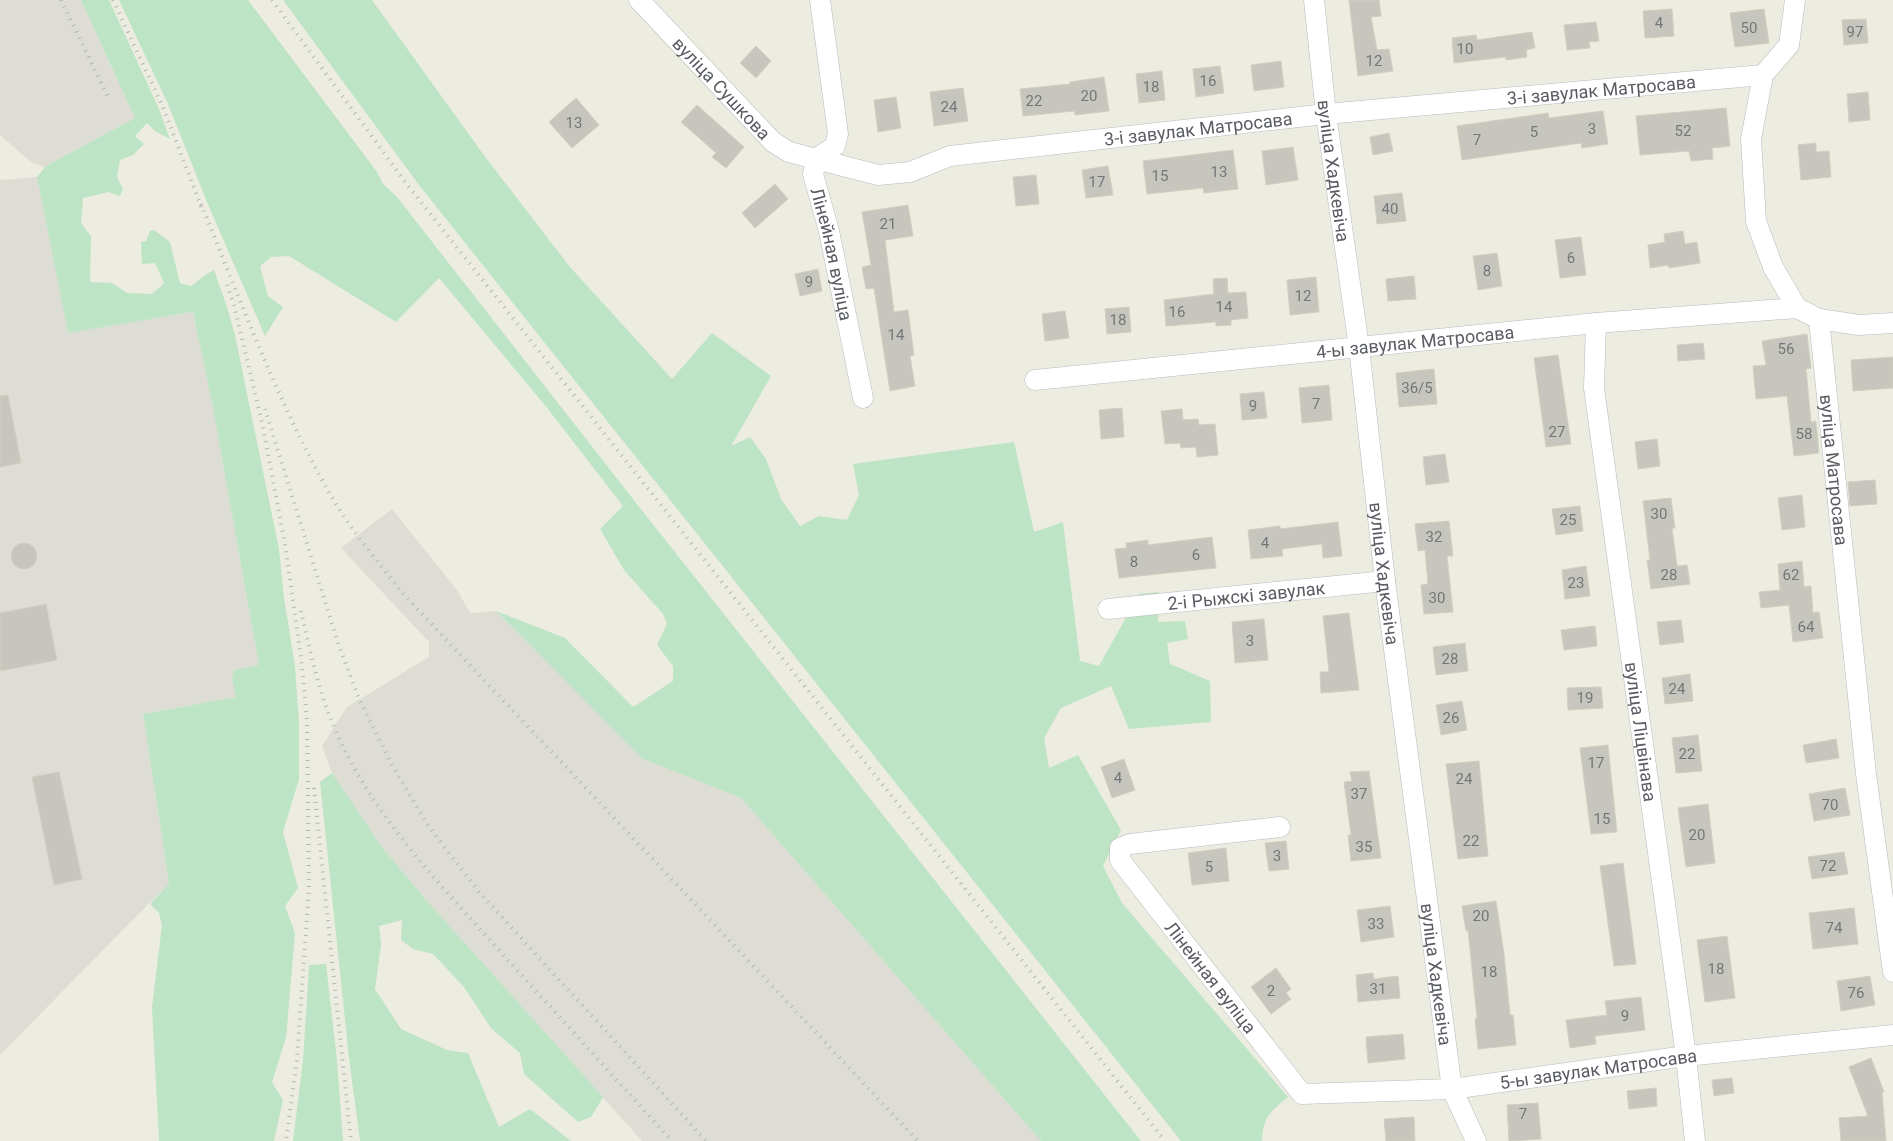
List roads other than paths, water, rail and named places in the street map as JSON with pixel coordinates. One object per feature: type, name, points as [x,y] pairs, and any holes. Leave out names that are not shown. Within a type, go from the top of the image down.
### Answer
[{"type":"street","name":"вуліца Сушкова","points":[[639,0],[773,142],[789,152],[817,158]]},
{"type":"street","points":[[817,158],[835,146],[838,134],[820,0]]},
{"type":"street","name":"вуліца Хадкевіча","points":[[1314,0],[1326,114],[1359,347],[1385,582],[1452,1089],[1476,1141]]},
{"type":"street","points":[[1795,0],[1789,45],[1763,75],[1751,139],[1756,221],[1773,267],[1797,308],[1820,319],[1859,325],[1893,324]]},
{"type":"street","name":"3-і завулак Матросава","points":[[817,158],[878,174],[910,172],[950,156],[1326,114],[1763,75]]},
{"type":"street","name":"Лінейная вуліца","points":[[817,158],[813,174],[829,231],[863,398]]},
{"type":"street","name":"4-ы завулак Матросава","points":[[1035,380],[1596,323],[1797,308]]},
{"type":"street","name":"вуліца Матросава","points":[[1820,319],[1866,774],[1893,972]]},
{"type":"street","name":"вуліца Ліцвінава","points":[[1596,323],[1594,388],[1686,1056],[1695,1141]]},
{"type":"street","name":"2-і Рыжскі завулак","points":[[1108,610],[1385,582]]},
{"type":"street","name":"Лінейная вуліца","points":[[1280,827],[1130,844],[1120,848],[1120,860],[1302,1094]]},
{"type":"street","name":"5-ы завулак Матросава","points":[[1302,1094],[1452,1089],[1686,1056],[1893,1035]]},
{"type":"railway","points":[[61,0],[109,99]]},
{"type":"railway","points":[[113,0],[163,107],[202,209]]},
{"type":"railway","points":[[272,0],[409,187],[1165,1141]]},
{"type":"railway","points":[[201,204],[275,385],[327,489],[364,544],[405,596],[918,1141]]},
{"type":"railway","points":[[227,285],[234,305],[263,427],[286,550],[302,665],[307,721],[309,888],[297,1059],[286,1141]]},
{"type":"railway","points":[[265,409],[338,643],[359,699],[392,765],[429,827],[479,892],[706,1141]]},
{"type":"railway","points":[[301,611],[311,655],[328,713],[349,758],[385,816],[428,871],[672,1141]]},
{"type":"railway","points":[[314,788],[351,1141]]}]
